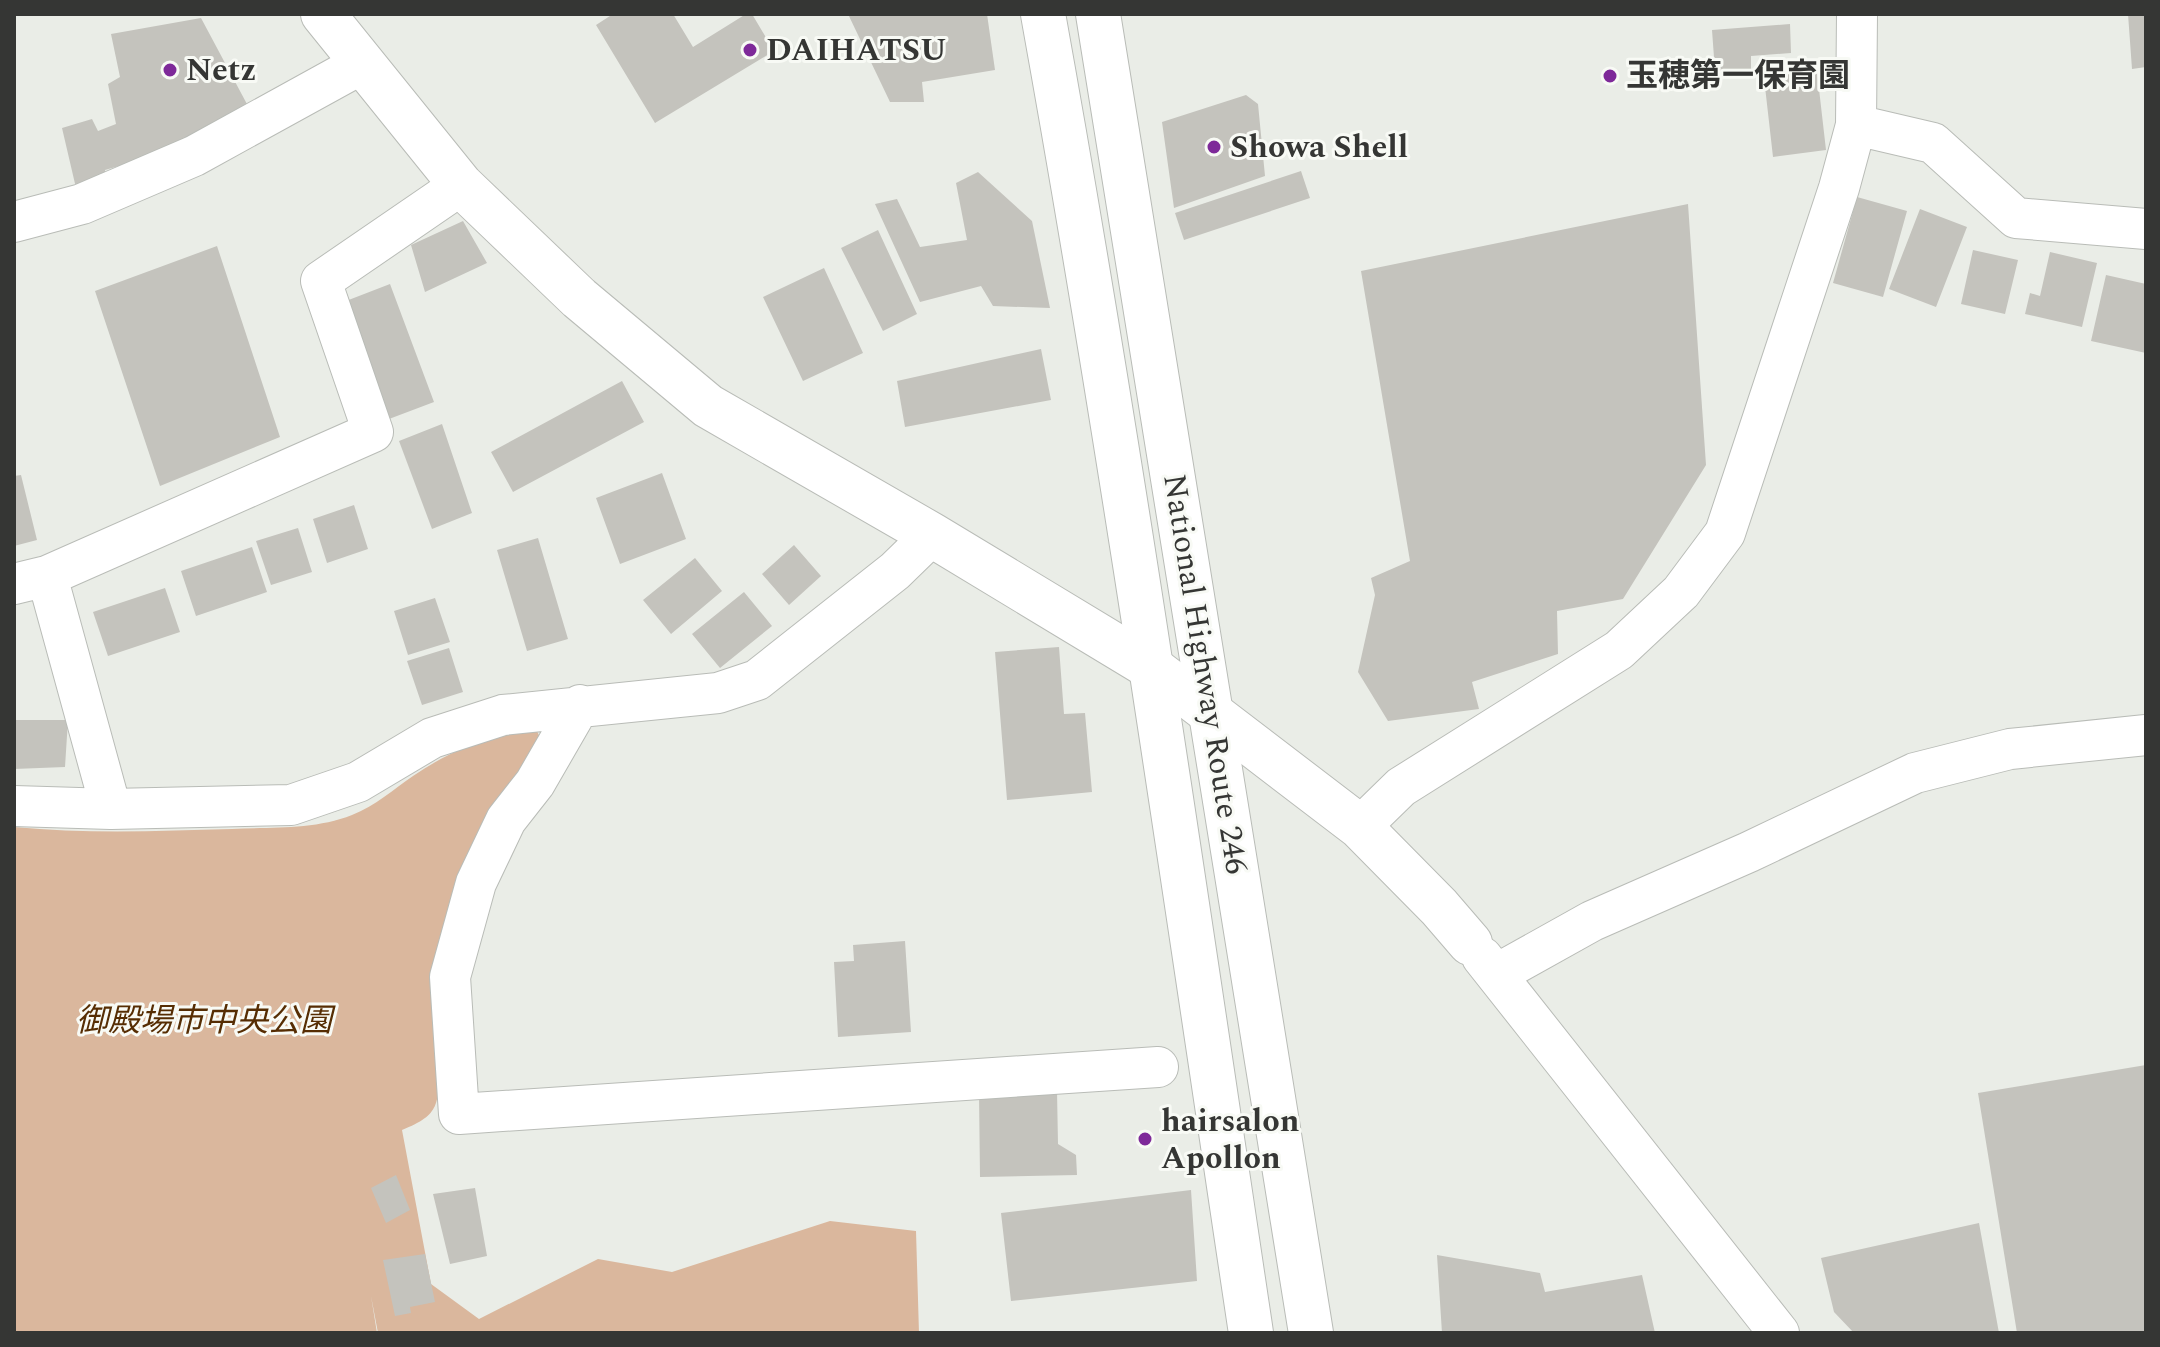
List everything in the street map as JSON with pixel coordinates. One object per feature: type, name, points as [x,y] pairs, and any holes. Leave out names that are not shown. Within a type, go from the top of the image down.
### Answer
[{"type":"main road","points":[[323,14],[461,185],[579,298],[708,406],[932,535],[1152,668],[1360,827],[1439,907],[1484,959]]},
{"type":"main road","name":"National Highway Route 246","points":[[1043,14],[1091,282],[1152,668],[1251,1333]]},
{"type":"main road","name":"National Highway Route 246","points":[[1098,14],[1311,1333]]},
{"type":"street","points":[[1360,827],[1401,787],[1619,650],[1681,592],[1725,533],[1839,188],[1856,125],[1857,14]]},
{"type":"street","points":[[14,222],[82,204],[194,156],[363,63]]},
{"type":"street","points":[[1856,125],[1933,143],[2016,218],[2146,229]]},
{"type":"street","points":[[111,809],[30,580],[373,432],[321,281],[461,185]]},
{"type":"street","points":[[14,806],[111,809],[291,805],[358,782],[432,738],[503,715],[718,693],[757,680],[895,571],[932,535]]},
{"type":"street","points":[[580,705],[535,783],[506,820],[476,883],[450,977],[459,1114],[1158,1067]]},
{"type":"street","points":[[1779,1333],[1484,959],[1592,921],[1749,852],[1915,773],[2010,749],[2146,735]]},
{"type":"green space","name":"御殿場市中央公園","points":[[537,731],[543,744],[531,764],[440,1065],[435,1106],[424,1119],[402,1130],[431,1284],[479,1319],[598,1259],[672,1272],[830,1221],[916,1231],[919,1333],[378,1333],[371,1296],[377,1333],[14,1333],[14,827],[68,831],[150,831],[278,828],[323,823],[369,807],[427,767],[457,751],[504,736]]},
{"type":"building","points":[[613,14],[673,14],[693,47],[746,14],[752,14],[774,51],[655,123],[596,25]]},
{"type":"building","points":[[848,14],[987,14],[995,70],[922,82],[924,102],[890,102]]},
{"type":"building","points":[[2128,14],[2146,14],[2146,67],[2132,69]]},
{"type":"building","points":[[201,18],[248,106],[171,151],[105,170],[106,184],[76,188],[62,128],[92,119],[98,131],[116,124],[108,84],[120,77],[111,34]]},
{"type":"building","points":[[1790,24],[1791,53],[1751,56],[1751,69],[1715,71],[1712,30]]},
{"type":"building","points":[[1816,63],[1826,150],[1773,157],[1763,69]]},
{"type":"building","points":[[1246,95],[1258,104],[1265,176],[1174,208],[1162,122]]},
{"type":"building","points":[[1301,171],[1310,198],[1184,240],[1175,213]]},
{"type":"building","points":[[978,172],[1032,221],[1050,308],[993,306],[981,286],[920,302],[875,204],[897,199],[920,247],[967,240],[956,183]]},
{"type":"building","points":[[1857,197],[1907,211],[1883,297],[1833,283]]},
{"type":"building","points":[[1688,204],[1706,465],[1623,599],[1557,611],[1558,654],[1472,682],[1479,709],[1388,721],[1358,672],[1375,595],[1371,578],[1410,561],[1361,271]]},
{"type":"building","points":[[1920,209],[1967,227],[1936,307],[1889,289]]},
{"type":"building","points":[[463,221],[487,263],[425,292],[411,245]]},
{"type":"building","points":[[878,230],[917,314],[883,331],[841,248]]},
{"type":"building","points":[[217,246],[280,437],[160,486],[95,291]]},
{"type":"building","points":[[1973,250],[2018,260],[2005,314],[1961,304]]},
{"type":"building","points":[[2050,252],[2097,263],[2082,327],[2025,314],[2030,293],[2040,296]]},
{"type":"building","points":[[824,268],[863,353],[803,381],[763,297]]},
{"type":"building","points":[[2106,275],[2146,284],[2146,353],[2091,341]]},
{"type":"building","points":[[390,284],[434,402],[389,419],[346,301]]},
{"type":"building","points":[[1041,349],[1051,400],[905,427],[897,381]]},
{"type":"building","points":[[622,381],[644,422],[513,492],[491,452]]},
{"type":"building","points":[[442,424],[472,513],[432,529],[399,441]]},
{"type":"building","points":[[662,473],[686,539],[620,564],[596,498]]},
{"type":"building","points":[[21,475],[37,540],[14,546],[14,476]]},
{"type":"building","points":[[354,505],[368,549],[327,563],[313,519]]},
{"type":"building","points":[[298,528],[312,572],[271,585],[256,541]]},
{"type":"building","points":[[538,538],[568,639],[527,651],[497,550]]},
{"type":"building","points":[[794,545],[821,576],[789,605],[762,574]]},
{"type":"building","points":[[252,547],[267,592],[196,616],[181,571]]},
{"type":"building","points":[[695,558],[722,591],[671,634],[643,600]]},
{"type":"building","points":[[165,588],[180,632],[108,656],[93,612]]},
{"type":"building","points":[[744,592],[772,626],[720,668],[692,634]]},
{"type":"building","points":[[435,598],[450,642],[408,655],[394,611]]},
{"type":"building","points":[[1059,647],[1064,714],[1085,713],[1092,792],[1007,800],[995,652]]},
{"type":"building","points":[[449,648],[463,692],[422,705],[407,661]]},
{"type":"building","points":[[14,720],[68,720],[65,767],[14,769]]},
{"type":"building","points":[[905,941],[911,1032],[838,1037],[834,962],[854,961],[853,945]]},
{"type":"building","points":[[2146,1065],[2146,1332],[2017,1333],[1978,1093]]},
{"type":"building","points":[[1057,1091],[1058,1144],[1076,1155],[1077,1175],[980,1177],[979,1093]]},
{"type":"building","points":[[396,1175],[410,1210],[386,1223],[371,1188]]},
{"type":"building","points":[[475,1188],[487,1256],[450,1264],[433,1194]]},
{"type":"building","points":[[1191,1190],[1197,1281],[1011,1301],[1001,1213]]},
{"type":"building","points":[[1979,1223],[1999,1333],[1854,1333],[1834,1312],[1821,1258]]},
{"type":"building","points":[[425,1254],[435,1302],[410,1307],[411,1313],[395,1316],[383,1260]]},
{"type":"building","points":[[1437,1255],[1540,1273],[1545,1292],[1642,1275],[1655,1333],[1442,1333]]},
{"type":"place","name":"DAIHATSU","points":[[750,50]]},
{"type":"place","name":"Netz","points":[[170,70]]},
{"type":"place","name":"玉穂第一保育園","points":[[1610,76]]},
{"type":"place","name":"Showa Shell","points":[[1214,147]]},
{"type":"place","name":"hairsalon Apollon","points":[[1145,1139]]}]
